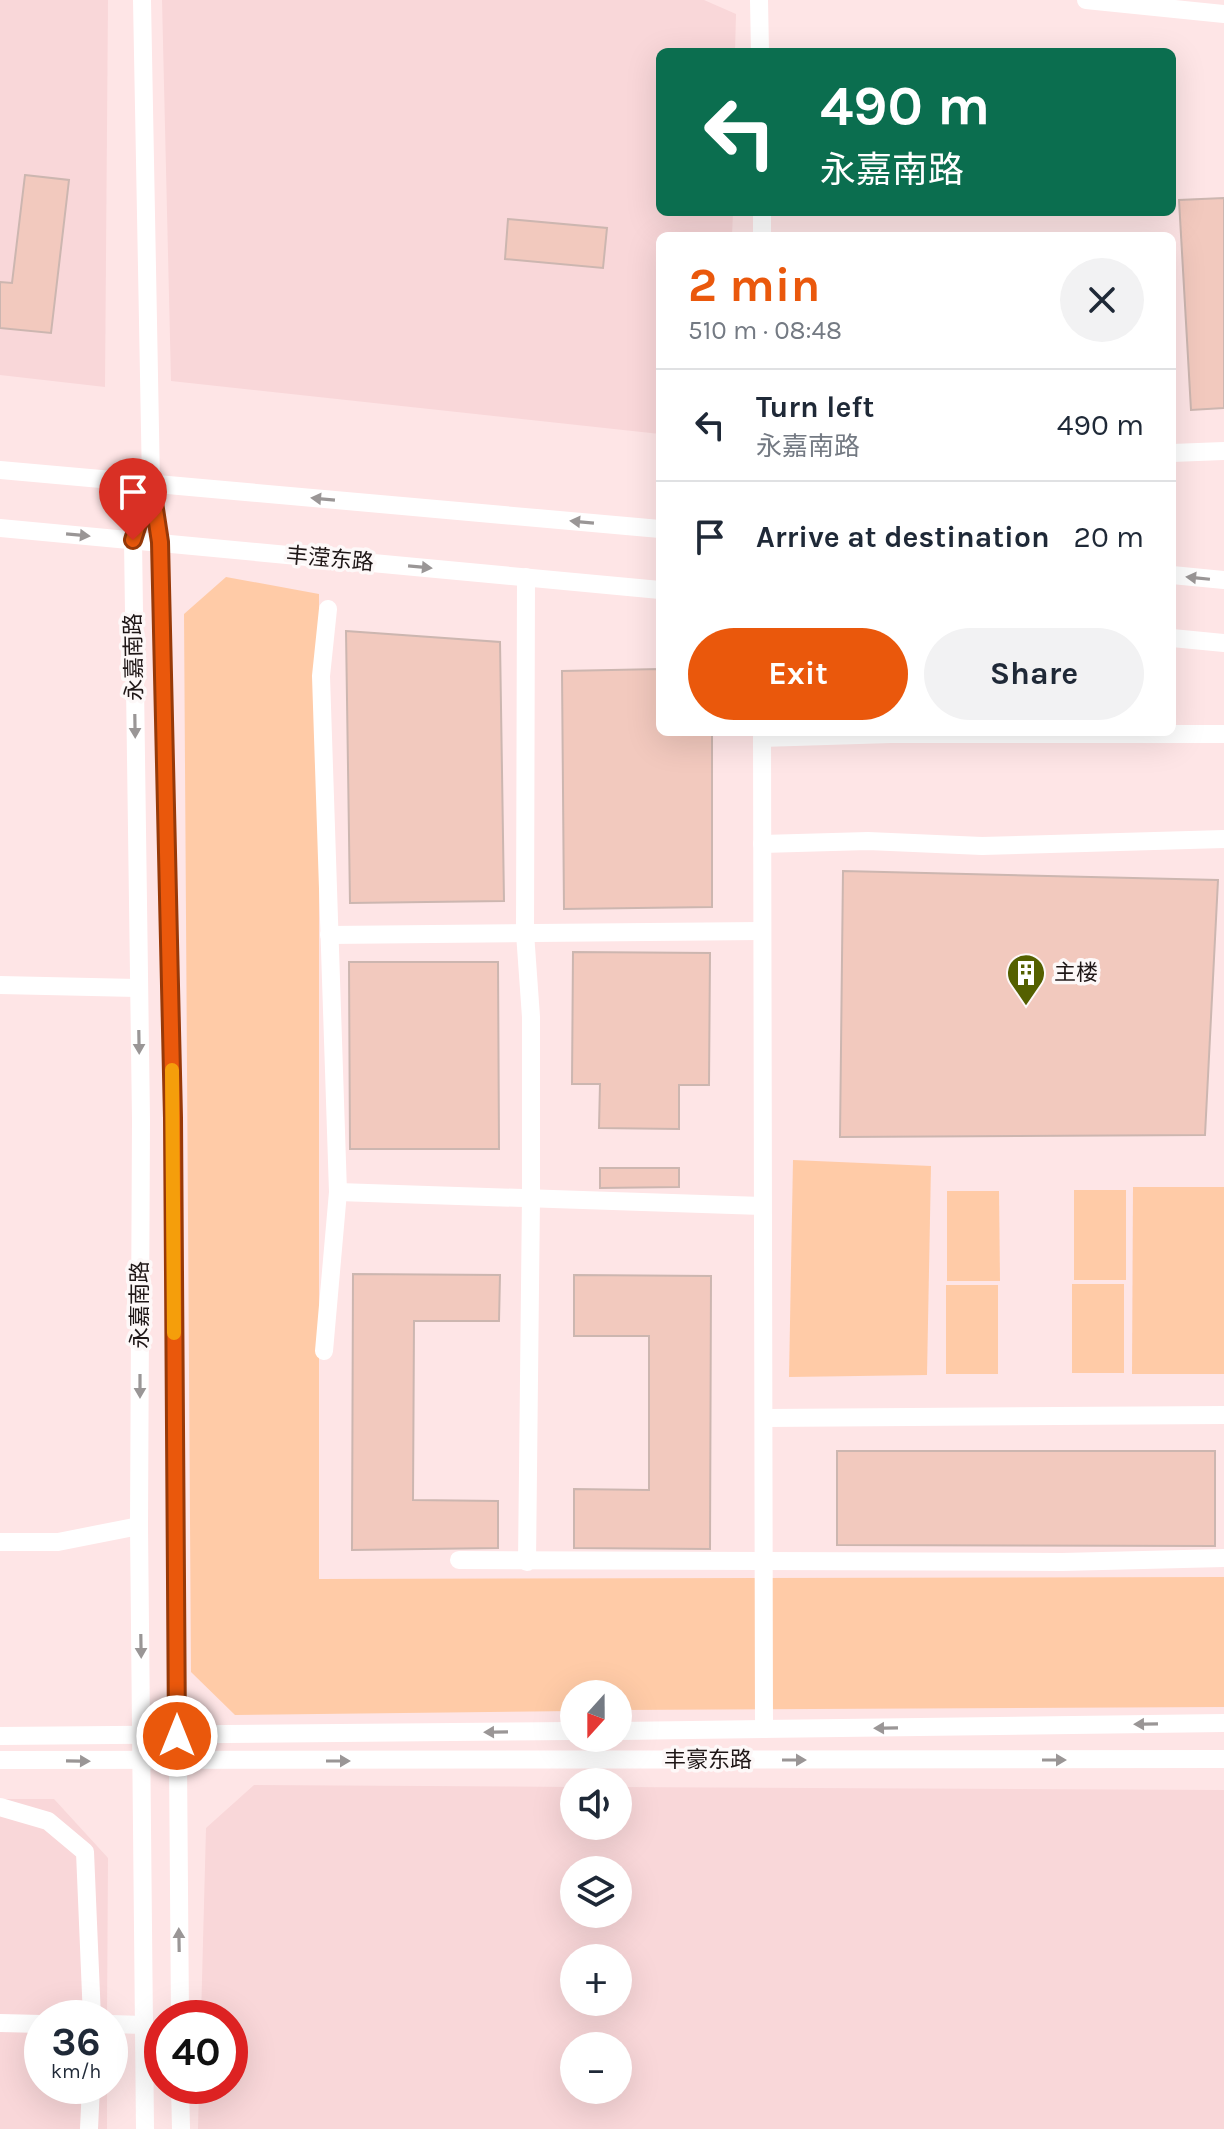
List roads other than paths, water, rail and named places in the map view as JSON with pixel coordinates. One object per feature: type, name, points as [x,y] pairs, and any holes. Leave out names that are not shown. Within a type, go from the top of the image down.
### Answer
[{"type":"street","name":"永嘉南路","points":[[142,0],[151,483],[160,542],[173,1118],[180,2000]]},
{"type":"street","points":[[759,0],[760,48]]},
{"type":"street","points":[[1086,0],[1224,14]]},
{"type":"street","points":[[1176,453],[1224,451]]},
{"type":"street","points":[[0,470],[656,529]]},
{"type":"street","name":"永嘉南路","points":[[144,2000],[133,540],[151,483]]},
{"type":"street","name":"丰滢东路","points":[[0,528],[656,590]]},
{"type":"street","points":[[1176,575],[1224,580]]},
{"type":"street","points":[[526,577],[525,933],[531,1017],[527,1562]]},
{"type":"street","points":[[324,1351],[338,1192],[321,676],[328,609]]},
{"type":"street","points":[[1176,638],[1224,643]]},
{"type":"street","points":[[1176,734],[1224,734]]},
{"type":"street","points":[[762,736],[762,1206],[766,1418],[764,1729]]},
{"type":"street","points":[[762,844],[868,841],[982,846],[1224,839]]},
{"type":"street","points":[[329,935],[761,931]]},
{"type":"street","points":[[0,985],[137,988]]},
{"type":"street","points":[[338,1192],[762,1206]]},
{"type":"street","points":[[766,1418],[1224,1415]]},
{"type":"street","points":[[0,1542],[58,1542],[139,1526]]},
{"type":"street","points":[[459,1560],[1062,1562],[1224,1558]]},
{"type":"street","name":"丰豪东路","points":[[632,1731],[1224,1723]]},
{"type":"street","points":[[0,1736],[560,1731]]},
{"type":"street","name":"丰豪东路","points":[[0,1760],[1224,1759]]},
{"type":"street","points":[[0,1807],[48,1821],[85,1852],[91,2000]]},
{"type":"street","points":[[0,2023],[24,2024]]},
{"type":"street","points":[[128,2025],[144,2025]]},
{"type":"street","points":[[89,2129],[90,2104]]},
{"type":"street","name":"永嘉南路","points":[[145,2104],[145,2129]]},
{"type":"street","points":[[180,2104],[181,2129]]},
{"type":"place","name":"主楼","points":[[1026,1007]]}]
